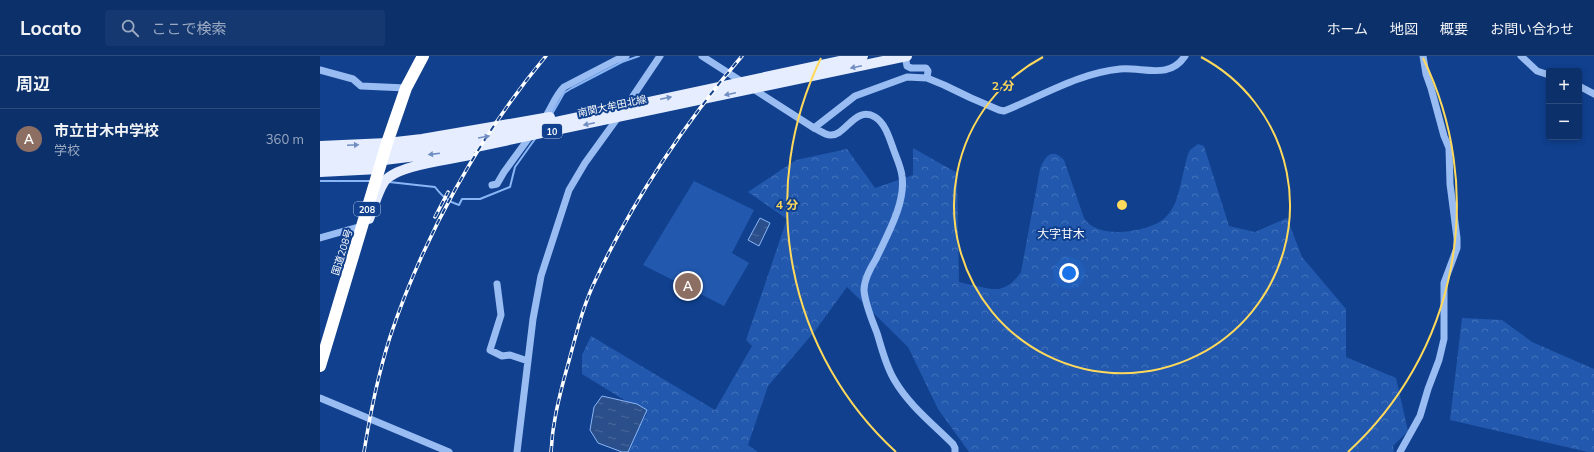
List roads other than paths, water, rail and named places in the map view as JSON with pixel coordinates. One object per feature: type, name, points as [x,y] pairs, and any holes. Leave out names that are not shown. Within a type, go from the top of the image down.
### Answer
[{"type":"highway","name":"国道208号","points":[[320,363],[387,143],[406,88],[423,56]]},
{"type":"main road","name":"南関大牟田北線","points":[[320,165],[375,161],[456,152],[569,128],[779,79],[863,56]]},
{"type":"main road","name":"南関大牟田北線","points":[[320,156],[375,153],[434,146],[495,135],[603,112],[906,56]]},
{"type":"main road","points":[[320,146],[387,143],[422,139],[580,112],[603,112]]},
{"type":"main road","points":[[320,363],[340,314],[369,220],[379,193],[384,182],[390,176],[407,168],[490,151],[569,128]]},
{"type":"main road","points":[[320,172],[379,169]]},
{"type":"street","points":[[492,185],[497,184],[500,181],[504,172],[550,110],[558,93],[564,87],[626,56]]},
{"type":"street","points":[[517,452],[533,320],[541,276],[569,190],[585,163],[606,136],[660,56]]},
{"type":"street","points":[[702,56],[814,128],[830,135],[837,134],[857,117],[865,114],[870,115],[881,122],[887,131],[902,174],[903,188],[898,207],[869,272],[864,289],[869,312],[895,381],[904,395],[953,444],[955,452]]},
{"type":"street","points":[[906,56],[907,66],[911,68],[926,68],[928,71],[927,78]]},
{"type":"street","points":[[814,128],[855,96],[907,77],[927,78],[1004,111],[1070,82],[1120,69],[1158,71],[1168,70],[1178,64],[1185,56]]},
{"type":"street","points":[[1400,452],[1420,416],[1439,360],[1444,339],[1444,283],[1457,248],[1450,184],[1450,148],[1444,136],[1422,56]]},
{"type":"street","points":[[1526,57],[1537,71],[1546,74]]},
{"type":"street","points":[[320,70],[353,79],[361,86],[406,88]]},
{"type":"street","points":[[1582,88],[1594,94]]},
{"type":"street","points":[[320,238],[362,226]]},
{"type":"street","points":[[497,284],[501,315],[490,350],[502,356],[510,355],[528,361]]},
{"type":"street","points":[[320,398],[439,450],[449,452]]},
{"type":"water","points":[[760,218],[770,223],[759,246],[748,240]]},
{"type":"water","points":[[602,396],[637,404],[647,410],[628,452],[622,452],[598,443],[590,430],[594,407]]},
{"type":"waterway","points":[[552,114],[564,93],[622,62],[639,56]]},
{"type":"waterway","points":[[389,182],[435,187],[446,198],[459,205],[462,199],[480,199],[510,187],[515,167],[535,139]]},
{"type":"waterway","points":[[320,181],[371,181]]},
{"type":"railway","points":[[364,452],[375,394],[390,337],[403,300],[436,226],[455,189],[476,154],[521,87],[546,56]]},
{"type":"railway","points":[[551,452],[553,428],[561,391],[581,317],[596,279],[610,250],[643,192],[701,107],[742,56]]},
{"type":"railway","points":[[435,217],[448,192]]},
{"type":"place","name":"市立甘木中学校","points":[[688,286]]},
{"type":"district","name":"大字甘木","points":[[1061,233]]}]
